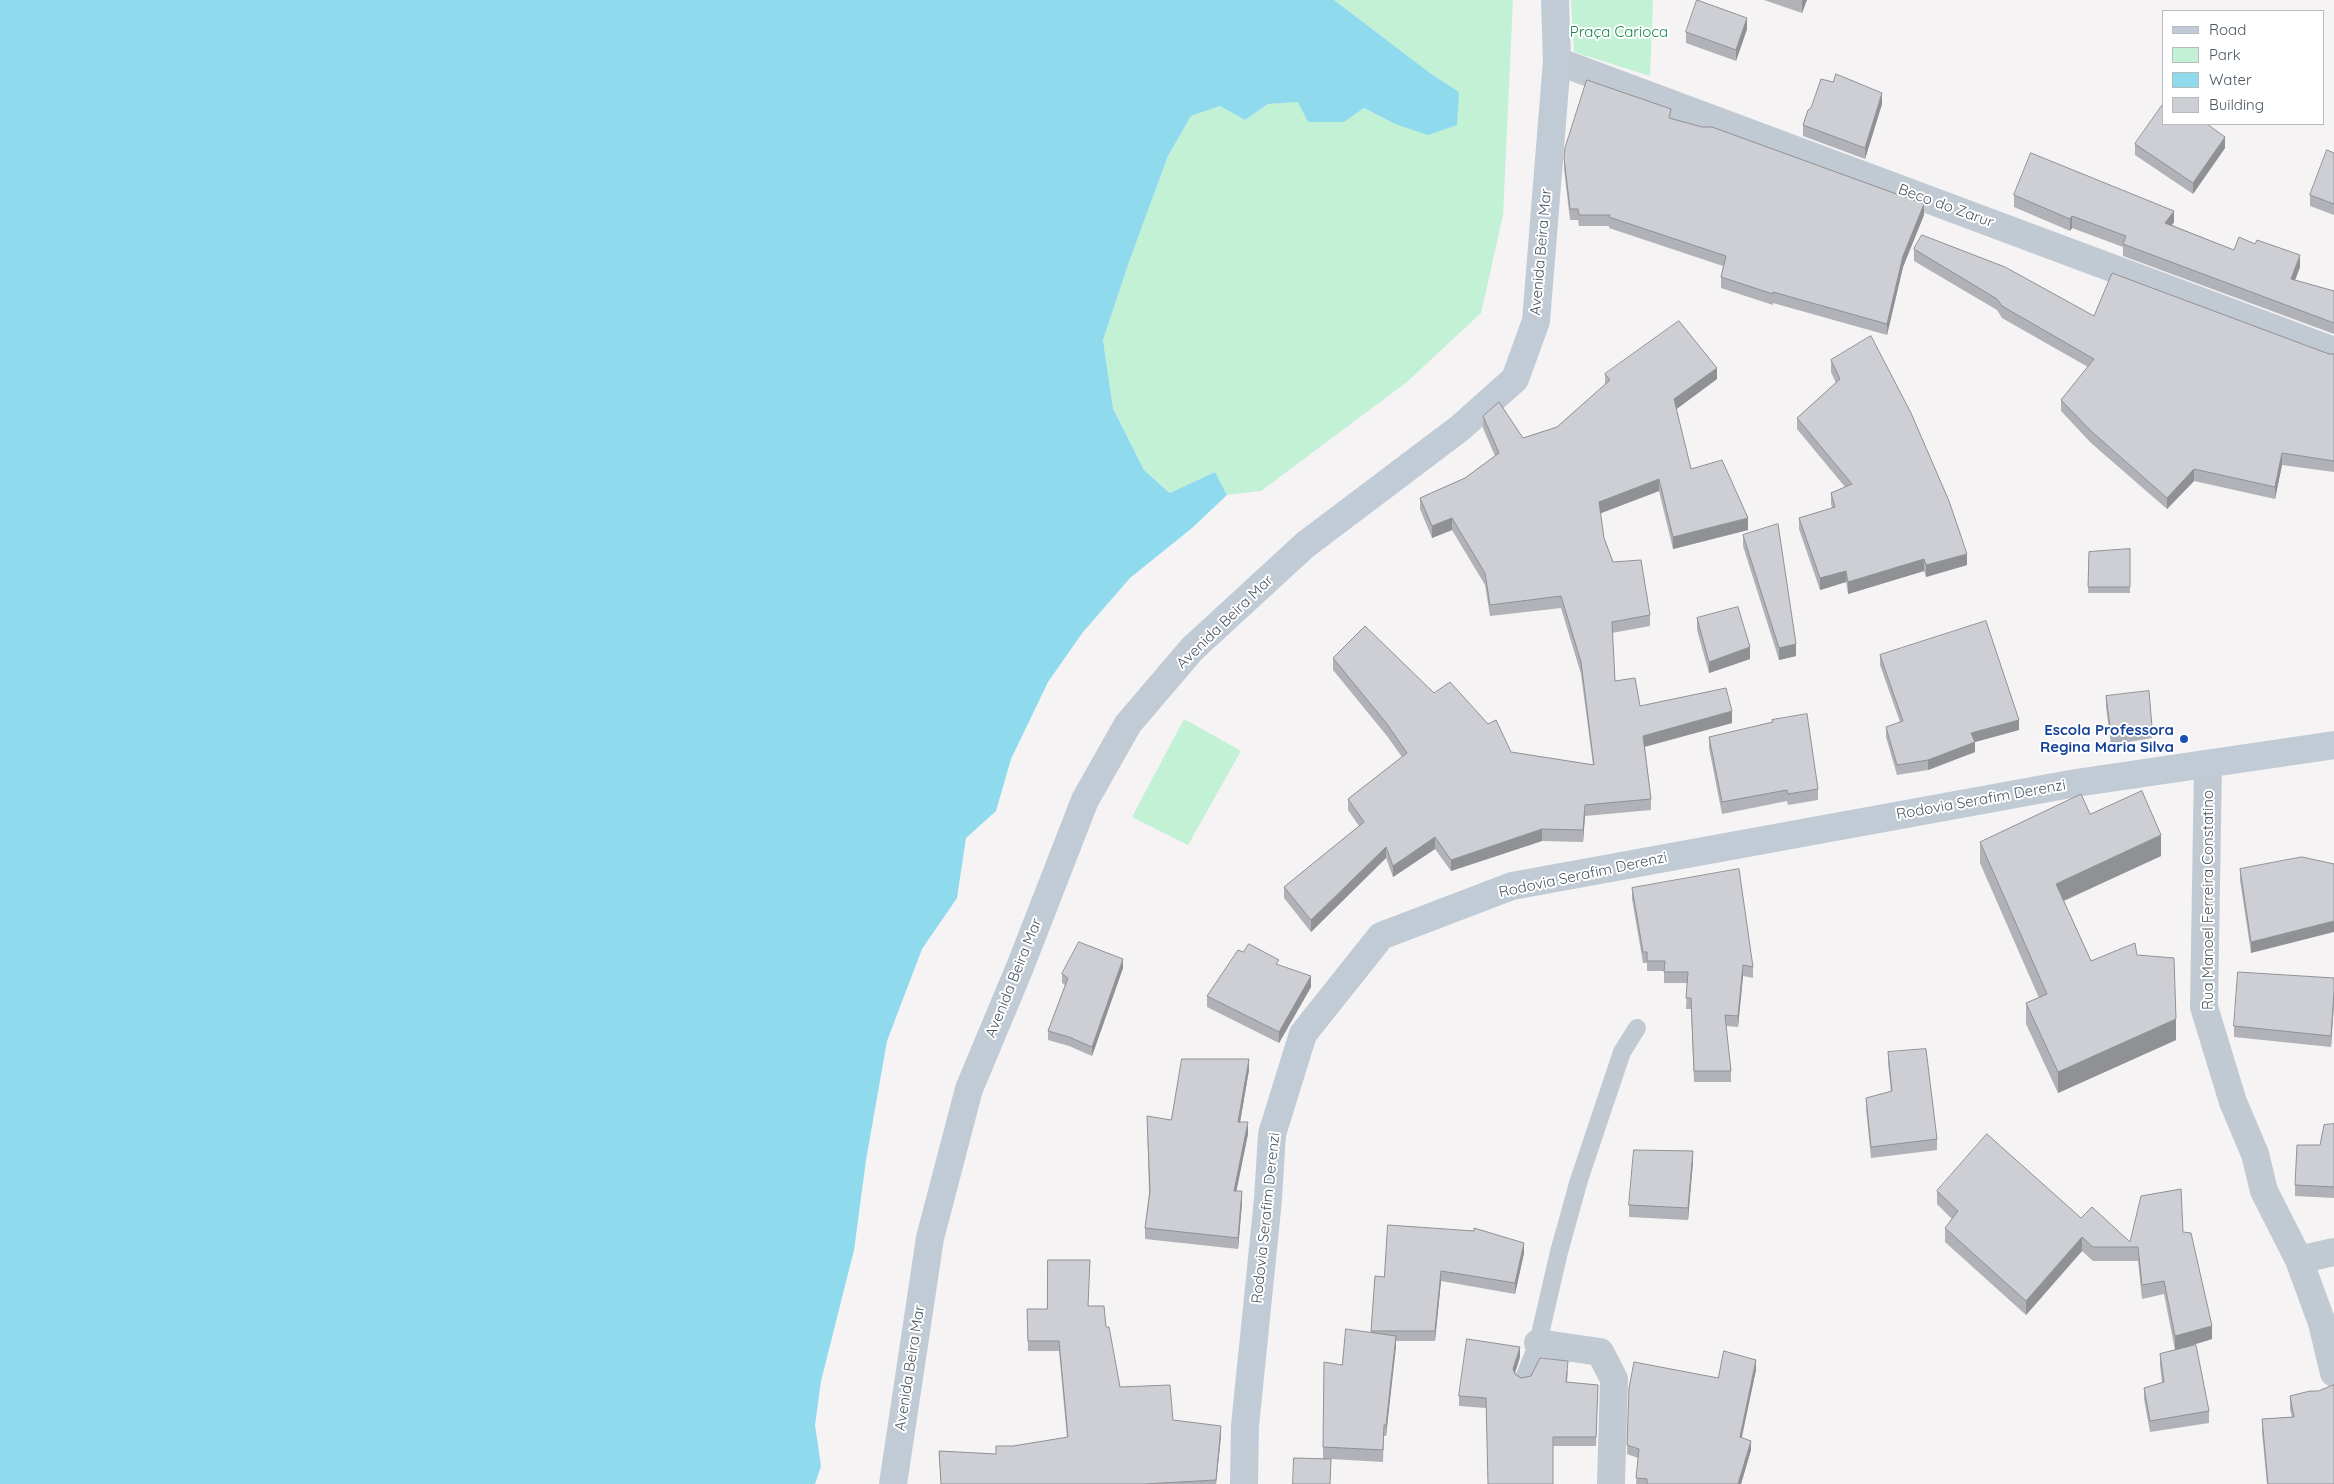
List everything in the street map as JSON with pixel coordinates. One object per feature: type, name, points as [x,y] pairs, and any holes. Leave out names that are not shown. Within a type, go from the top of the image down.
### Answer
[{"type":"street","name":"Avenida Beira Mar","points":[[893,1484],[930,1238],[969,1089],[1020,967],[1085,800],[1128,724],[1192,649],[1305,545],[1460,428],[1515,380],[1536,321],[1557,61],[1555,0]]},
{"type":"street","name":"Beco do Zarur","points":[[1557,61],[2334,351]]},
{"type":"street","name":"Rodovia Serafim Derenzi","points":[[1244,1484],[1245,1426],[1268,1199],[1272,1134],[1303,1034],[1381,936],[1512,886],[2076,783],[2334,745]]},
{"type":"street","name":"Rua Manoel Ferreira Constatino","points":[[2208,764],[2204,1007],[2233,1102],[2255,1154],[2264,1191],[2299,1260],[2322,1323],[2334,1373]]},
{"type":"street","points":[[2299,1260],[2334,1252]]},
{"type":"street","points":[[1538,1343],[1600,1352],[1614,1380],[1611,1484]]},
{"type":"lane","points":[[1524,1378],[1538,1343],[1558,1252],[1579,1180],[1622,1052],[1637,1028]]},
{"type":"green space","points":[[1334,0],[1513,0],[1503,215],[1481,313],[1407,382],[1261,491],[1227,495],[1215,472],[1171,493],[1144,470],[1113,407],[1103,340],[1168,156],[1191,116],[1220,106],[1245,120],[1268,104],[1298,102],[1344,122],[1364,108],[1395,124],[1459,92],[1430,73]]},
{"type":"green space","name":"Praça Carioca","points":[[1571,0],[1653,0],[1650,76],[1574,52]]},
{"type":"green space","points":[[1184,719],[1241,751],[1188,845],[1132,817]]},
{"type":"water","points":[[0,0],[1334,0],[1430,73],[1459,92],[1457,125],[1428,135],[1395,124],[1364,108],[1344,122],[1308,122],[1298,102],[1268,104],[1245,120],[1220,106],[1191,116],[1168,156],[1103,340],[1113,408],[1144,470],[1170,493],[1215,472],[1227,495],[1192,528],[1130,578],[1083,632],[1048,682],[1011,759],[996,811],[966,838],[957,898],[922,949],[887,1041],[866,1160],[854,1250],[821,1381],[815,1425],[821,1466],[815,1484],[0,1484]]},
{"type":"building","points":[[1697,0],[1747,18],[1736,50],[1686,32]]},
{"type":"building","points":[[1836,74],[1882,93],[1865,148],[1803,125],[1821,79],[1833,82]]},
{"type":"building","points":[[1587,80],[1671,109],[1669,118],[1702,127],[1712,127],[1924,204],[1903,256],[1887,324],[1773,292],[1773,294],[1721,277],[1726,256],[1609,217],[1610,215],[1579,215],[1578,209],[1570,209],[1564,158],[1565,148]]},
{"type":"building","points":[[2162,105],[2162,125],[2208,125],[2225,137],[2193,183],[2135,144]]},
{"type":"building","points":[[2327,150],[2334,153],[2334,204],[2310,195]]},
{"type":"building","points":[[2031,153],[2174,211],[2165,223],[2234,250],[2239,237],[2255,244],[2257,240],[2300,255],[2291,279],[2334,291],[2334,323],[2123,244],[2126,236],[2072,216],[2070,219],[2014,195]]},
{"type":"building","points":[[1922,235],[2005,267],[2094,316],[2112,273],[2329,354],[2334,354],[2334,461],[2282,453],[2275,487],[2194,469],[2167,498],[2091,431],[2061,400],[2094,359],[2002,306],[1997,299],[1914,249]]},
{"type":"building","points":[[1679,321],[1717,368],[1674,399],[1691,469],[1722,460],[1748,518],[1673,537],[1659,479],[1599,502],[1604,538],[1613,562],[1641,560],[1650,615],[1612,622],[1615,681],[1635,678],[1640,706],[1726,688],[1732,711],[1643,736],[1651,799],[1585,805],[1583,830],[1542,829],[1451,860],[1435,837],[1393,866],[1386,847],[1311,920],[1284,887],[1364,822],[1348,799],[1407,753],[1387,724],[1333,658],[1365,626],[1434,693],[1450,682],[1488,724],[1496,720],[1511,752],[1594,765],[1581,662],[1561,596],[1490,605],[1485,573],[1452,518],[1432,526],[1420,498],[1465,478],[1499,453],[1483,416],[1499,402],[1523,438],[1557,427],[1610,380],[1605,374]]},
{"type":"building","points":[[1871,336],[1911,413],[1949,501],[1967,554],[1926,565],[1924,559],[1848,582],[1846,571],[1820,578],[1799,518],[1835,507],[1831,493],[1852,484],[1797,418],[1840,379],[1831,360]]},
{"type":"building","points":[[1778,524],[1796,644],[1779,648],[1743,535]]},
{"type":"building","points":[[2130,549],[2130,587],[2088,587],[2089,552]]},
{"type":"building","points":[[1738,607],[1750,647],[1709,662],[1697,618]]},
{"type":"building","points":[[1986,621],[2019,720],[1971,733],[1975,742],[1928,760],[1897,765],[1886,727],[1903,721],[1880,655]]},
{"type":"building","points":[[2149,691],[2152,727],[2111,734],[2106,696]]},
{"type":"building","points":[[1807,714],[1818,789],[1788,794],[1787,790],[1722,802],[1709,737],[1773,722],[1772,720]]},
{"type":"building","points":[[2142,791],[2161,835],[2056,884],[2091,961],[2135,943],[2137,955],[2174,958],[2176,1019],[2058,1072],[2026,1003],[2047,994],[1980,842],[2081,794],[2090,814]]},
{"type":"building","points":[[2302,857],[2334,864],[2334,921],[2251,942],[2240,869]]},
{"type":"building","points":[[1739,869],[1753,967],[1743,965],[1738,1016],[1725,1015],[1731,1071],[1694,1071],[1691,998],[1686,998],[1688,972],[1664,972],[1665,961],[1647,961],[1647,952],[1643,952],[1632,888]]},
{"type":"building","points":[[1079,942],[1123,959],[1092,1047],[1069,1037],[1048,1031],[1068,978],[1062,974]]},
{"type":"building","points":[[1249,944],[1279,960],[1276,964],[1311,976],[1279,1032],[1207,996],[1238,950],[1243,952]]},
{"type":"building","points":[[2238,972],[2334,978],[2331,1036],[2234,1026]]},
{"type":"building","points":[[1926,1049],[1937,1139],[1871,1147],[1866,1098],[1892,1091],[1888,1052]]},
{"type":"building","points":[[1182,1059],[1249,1059],[1238,1122],[1248,1122],[1234,1191],[1242,1191],[1238,1238],[1145,1228],[1150,1191],[1147,1116],[1171,1120]]},
{"type":"building","points":[[2334,1124],[2334,1187],[2295,1185],[2297,1145],[2320,1145],[2324,1125]]},
{"type":"building","points":[[1987,1134],[2081,1218],[2092,1207],[2130,1242],[2141,1196],[2181,1189],[2183,1232],[2191,1233],[2212,1326],[2175,1336],[2164,1281],[2142,1285],[2138,1247],[2093,1247],[2082,1237],[2026,1301],[1945,1228],[1958,1211],[1937,1191]]},
{"type":"building","points":[[1634,1150],[1693,1151],[1688,1208],[1629,1205]]},
{"type":"building","points":[[1388,1225],[1474,1231],[1474,1228],[1524,1243],[1515,1283],[1441,1271],[1435,1331],[1371,1331],[1375,1276],[1384,1277]]},
{"type":"building","points":[[1048,1260],[1090,1260],[1088,1306],[1104,1306],[1106,1327],[1109,1327],[1120,1387],[1170,1385],[1173,1420],[1221,1426],[1216,1480],[1144,1484],[941,1484],[939,1451],[996,1454],[996,1446],[1013,1446],[1068,1437],[1059,1341],[1028,1341],[1027,1309],[1047,1309]]},
{"type":"building","points":[[1346,1329],[1396,1336],[1386,1425],[1384,1425],[1383,1450],[1323,1447],[1324,1362],[1342,1365]]},
{"type":"building","points":[[1467,1339],[1520,1347],[1513,1369],[1515,1374],[1521,1378],[1531,1376],[1540,1358],[1568,1361],[1566,1382],[1598,1385],[1596,1437],[1553,1437],[1553,1484],[1488,1484],[1486,1398],[1459,1396]]},
{"type":"building","points":[[2196,1345],[2209,1411],[2150,1421],[2144,1388],[2164,1382],[2160,1354]]},
{"type":"building","points":[[1724,1351],[1756,1360],[1740,1437],[1751,1441],[1738,1484],[1647,1484],[1647,1479],[1636,1478],[1639,1449],[1627,1445],[1629,1388],[1634,1362],[1718,1378]]},
{"type":"building","points":[[2334,1385],[2334,1484],[2268,1484],[2262,1419],[2294,1417],[2290,1396],[2318,1391]]},
{"type":"building","points":[[1294,1458],[1331,1459],[1330,1484],[1293,1484]]},
{"type":"place","name":"Escola Professora Regina Maria Silva","points":[[2184,739]]}]
